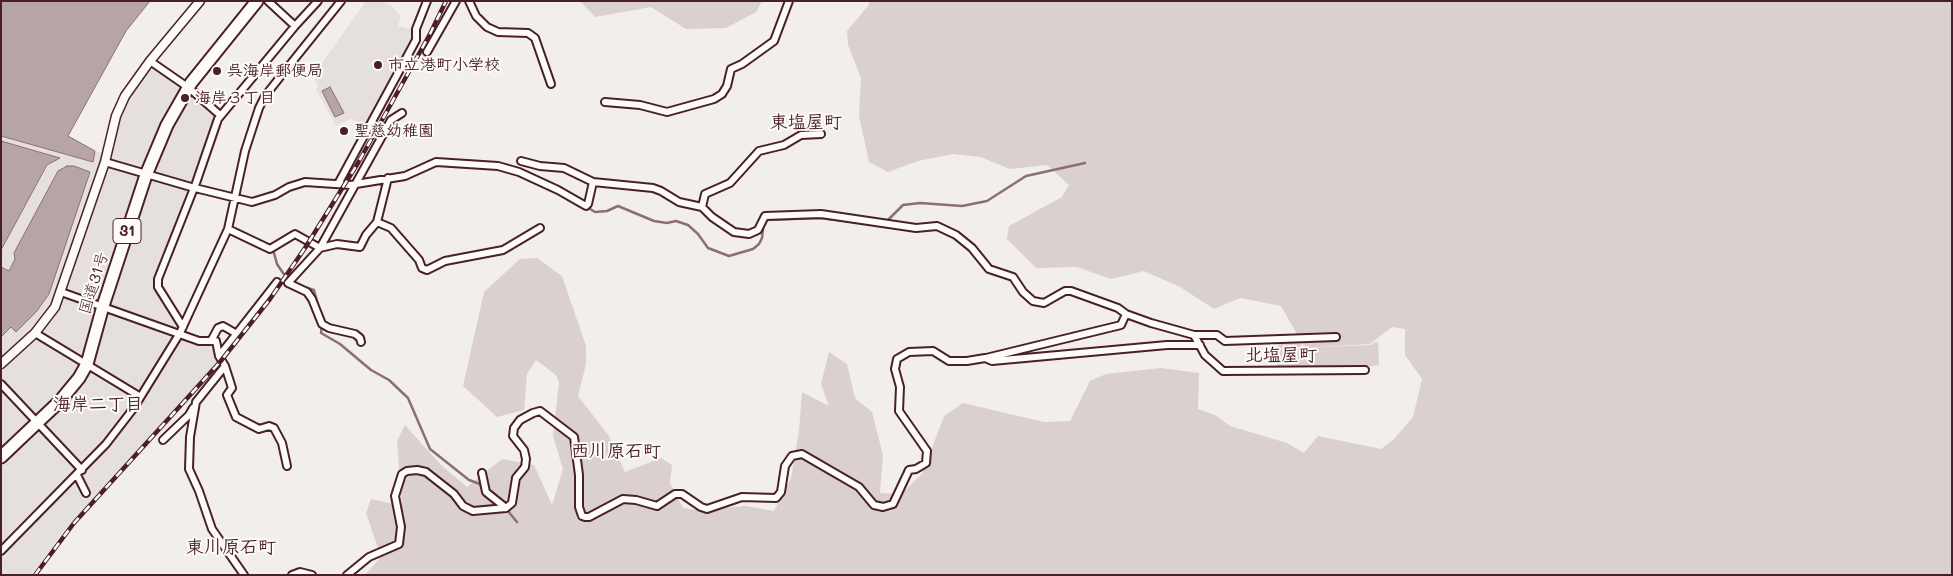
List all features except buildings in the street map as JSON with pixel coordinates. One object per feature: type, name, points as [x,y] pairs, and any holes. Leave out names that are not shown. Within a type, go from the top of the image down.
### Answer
[{"type":"highway","name":"国道31号","points":[[1,457],[71,390],[87,364],[103,306],[146,174],[167,125],[189,88],[257,1]]},
{"type":"street","points":[[1,364],[35,333],[55,306],[105,162],[120,106],[134,82],[150,61],[200,1]]},
{"type":"street","points":[[268,1],[295,26]]},
{"type":"street","points":[[182,330],[158,284],[160,274],[220,115],[318,1]]},
{"type":"street","points":[[1,551],[106,444],[133,409],[139,396],[182,330],[190,307],[228,229],[251,130],[265,96],[341,1]]},
{"type":"street","points":[[338,184],[416,40],[416,29],[427,1]]},
{"type":"street","points":[[427,52],[456,1]]},
{"type":"street","points":[[469,1],[476,16],[486,27],[498,32],[528,33],[535,38],[551,84]]},
{"type":"street","points":[[605,102],[640,105],[667,112],[714,99],[722,94],[727,86],[731,69],[742,64],[774,41],[788,1]]},
{"type":"street","points":[[150,61],[189,88],[220,115]]},
{"type":"street","points":[[361,342],[360,338],[355,334],[329,328],[322,324],[312,299],[307,292],[288,283],[320,248],[391,120],[402,113]]},
{"type":"street","points":[[702,207],[705,194],[730,183],[759,151],[784,145],[801,135],[821,134]]},
{"type":"street","points":[[520,161],[540,166],[564,168],[593,182],[653,188],[679,202],[702,207],[712,217],[734,232],[749,234],[758,230],[764,216],[820,214],[916,228],[937,226],[956,235],[972,248],[989,269],[1013,277],[1023,292],[1033,301],[1044,303],[1065,291],[1071,291],[1118,308],[1126,314],[1151,324],[1194,335],[1217,334],[1224,341],[1336,337]]},
{"type":"street","points":[[105,162],[252,202],[306,182],[350,185],[405,176],[436,162],[498,166],[519,172],[558,190],[586,206],[593,182]]},
{"type":"street","points":[[228,229],[270,249],[295,234],[320,248],[337,244],[360,247],[376,222],[388,178]]},
{"type":"street","points":[[376,222],[391,228],[419,260],[422,268],[427,270],[445,261],[503,250],[540,228]]},
{"type":"street","points":[[219,356],[277,282]]},
{"type":"street","points":[[61,292],[182,330],[200,341],[216,342],[219,356],[226,366],[232,388],[226,395],[236,417],[259,429],[269,426],[274,428],[282,443],[287,466]]},
{"type":"street","points":[[347,575],[369,557],[399,544],[401,527],[394,496],[402,474],[407,471],[417,470],[426,472],[454,494],[463,506],[473,511],[506,508],[512,503],[516,478],[525,467],[526,459],[524,450],[513,436],[514,428],[520,420],[540,411],[574,437],[579,475],[579,507],[582,516],[589,517],[622,499],[657,506],[675,494],[682,494],[707,509],[742,497],[776,498],[781,492],[785,466],[792,456],[802,454],[859,487],[874,505],[883,507],[893,504],[910,470],[926,463],[927,451],[899,411],[900,387],[895,369],[897,359],[909,352],[918,350],[933,351],[949,360],[967,361],[985,358],[1122,325],[1126,314]]},
{"type":"street","points":[[211,341],[218,328],[223,326],[237,334]]},
{"type":"street","points":[[35,333],[139,396]]},
{"type":"street","points":[[1194,335],[1206,354],[1223,371],[1365,370]]},
{"type":"street","points":[[985,358],[992,361],[1167,345],[1200,345]]},
{"type":"street","points":[[163,440],[189,416],[196,402],[226,366]]},
{"type":"street","points":[[1,384],[79,473],[86,493]]},
{"type":"street","points":[[196,402],[190,437],[189,469],[212,529],[244,575]]},
{"type":"street","points":[[482,473],[486,492],[506,508]]},
{"type":"street","points":[[292,575],[300,572],[312,575]]},
{"type":"shaded area","points":[[1,1],[150,1],[126,31],[68,136],[95,151],[93,162],[1,136]]},
{"type":"shaded area","points":[[366,1],[381,1],[392,6],[401,16],[398,26],[411,29],[414,41],[367,126],[351,119],[336,126],[316,89],[318,86],[313,76]]},
{"type":"shaded area","points":[[580,1],[762,1],[756,12],[726,28],[686,29],[651,7],[595,17]]},
{"type":"shaded area","points":[[870,1],[1952,1],[1952,575],[365,575],[381,557],[366,513],[371,499],[402,506],[397,441],[405,425],[441,465],[467,487],[502,459],[534,465],[552,505],[563,469],[553,436],[559,383],[556,375],[536,360],[527,374],[524,410],[497,417],[463,386],[484,292],[520,259],[537,258],[562,276],[586,346],[586,364],[578,396],[609,436],[625,472],[661,458],[672,465],[670,483],[683,508],[697,510],[746,506],[774,511],[791,478],[799,431],[802,392],[829,406],[821,384],[829,352],[847,364],[855,398],[872,412],[883,455],[880,493],[901,494],[922,474],[944,416],[963,403],[1044,422],[1070,421],[1090,381],[1106,374],[1161,368],[1199,373],[1198,409],[1215,415],[1230,426],[1287,443],[1304,453],[1318,436],[1381,449],[1394,439],[1413,417],[1422,379],[1405,355],[1405,329],[1392,327],[1370,344],[1306,348],[1370,345],[1378,341],[1379,365],[1277,369],[1279,340],[1298,339],[1303,348],[1305,348],[1281,306],[1240,298],[1214,309],[1180,287],[1144,271],[1111,279],[1077,267],[1036,268],[1007,239],[1009,226],[1062,197],[1069,185],[1047,165],[1010,169],[980,157],[953,154],[918,161],[888,172],[869,162],[859,116],[861,78],[848,45],[847,31]]},
{"type":"shaded area","points":[[151,61],[221,114],[158,282],[187,334],[194,338],[215,342],[219,362],[74,520],[31,575],[1,575],[1,337],[11,326],[15,331],[44,303],[90,172],[15,259],[9,271],[1,267],[1,250],[48,165],[60,158],[1,141],[1,136],[92,162],[95,151],[107,155],[124,95]]},
{"type":"shaded area","points":[[330,87],[344,113],[335,117],[322,91]]},
{"type":"shaded area","points":[[1,141],[60,158],[47,165],[1,250]]},
{"type":"shaded area","points":[[67,166],[74,166],[90,172],[49,294],[37,311],[16,332],[11,327],[1,337],[1,267],[9,271],[15,259],[14,253],[58,171]]},
{"type":"waterway","points":[[886,222],[903,205],[920,203],[962,206],[987,201],[1026,176],[1085,163]]},
{"type":"waterway","points":[[587,207],[595,212],[607,211],[618,206],[654,221],[667,223],[676,221],[688,225],[698,234],[708,248],[729,256],[753,249],[759,244],[762,238],[764,220],[820,218],[861,223]]},
{"type":"waterway","points":[[274,253],[277,264],[283,273],[296,284]]},
{"type":"waterway","points":[[301,286],[314,290],[318,306]]},
{"type":"waterway","points":[[322,325],[321,333],[340,344],[371,370],[389,380],[408,398],[430,449],[469,480],[480,484],[483,491]]},
{"type":"waterway","points":[[507,510],[517,522]]},
{"type":"railway","points":[[35,575],[74,523],[220,362],[270,299],[305,248],[358,163],[430,34],[446,1]]},
{"type":"place","name":"市立港町小学校","points":[[378,65]]},
{"type":"place","name":"呉海岸郵便局","points":[[217,71]]},
{"type":"place","name":"海岸３丁目","points":[[185,98]]},
{"type":"place","name":"聖慈幼稚園","points":[[344,131]]},
{"type":"district","name":"東塩屋町","points":[[806,122]]},
{"type":"district","name":"北塩屋町","points":[[1281,355]]},
{"type":"district","name":"海岸二丁目","points":[[98,404]]},
{"type":"district","name":"西川原石町","points":[[616,451]]},
{"type":"district","name":"東川原石町","points":[[231,547]]}]
